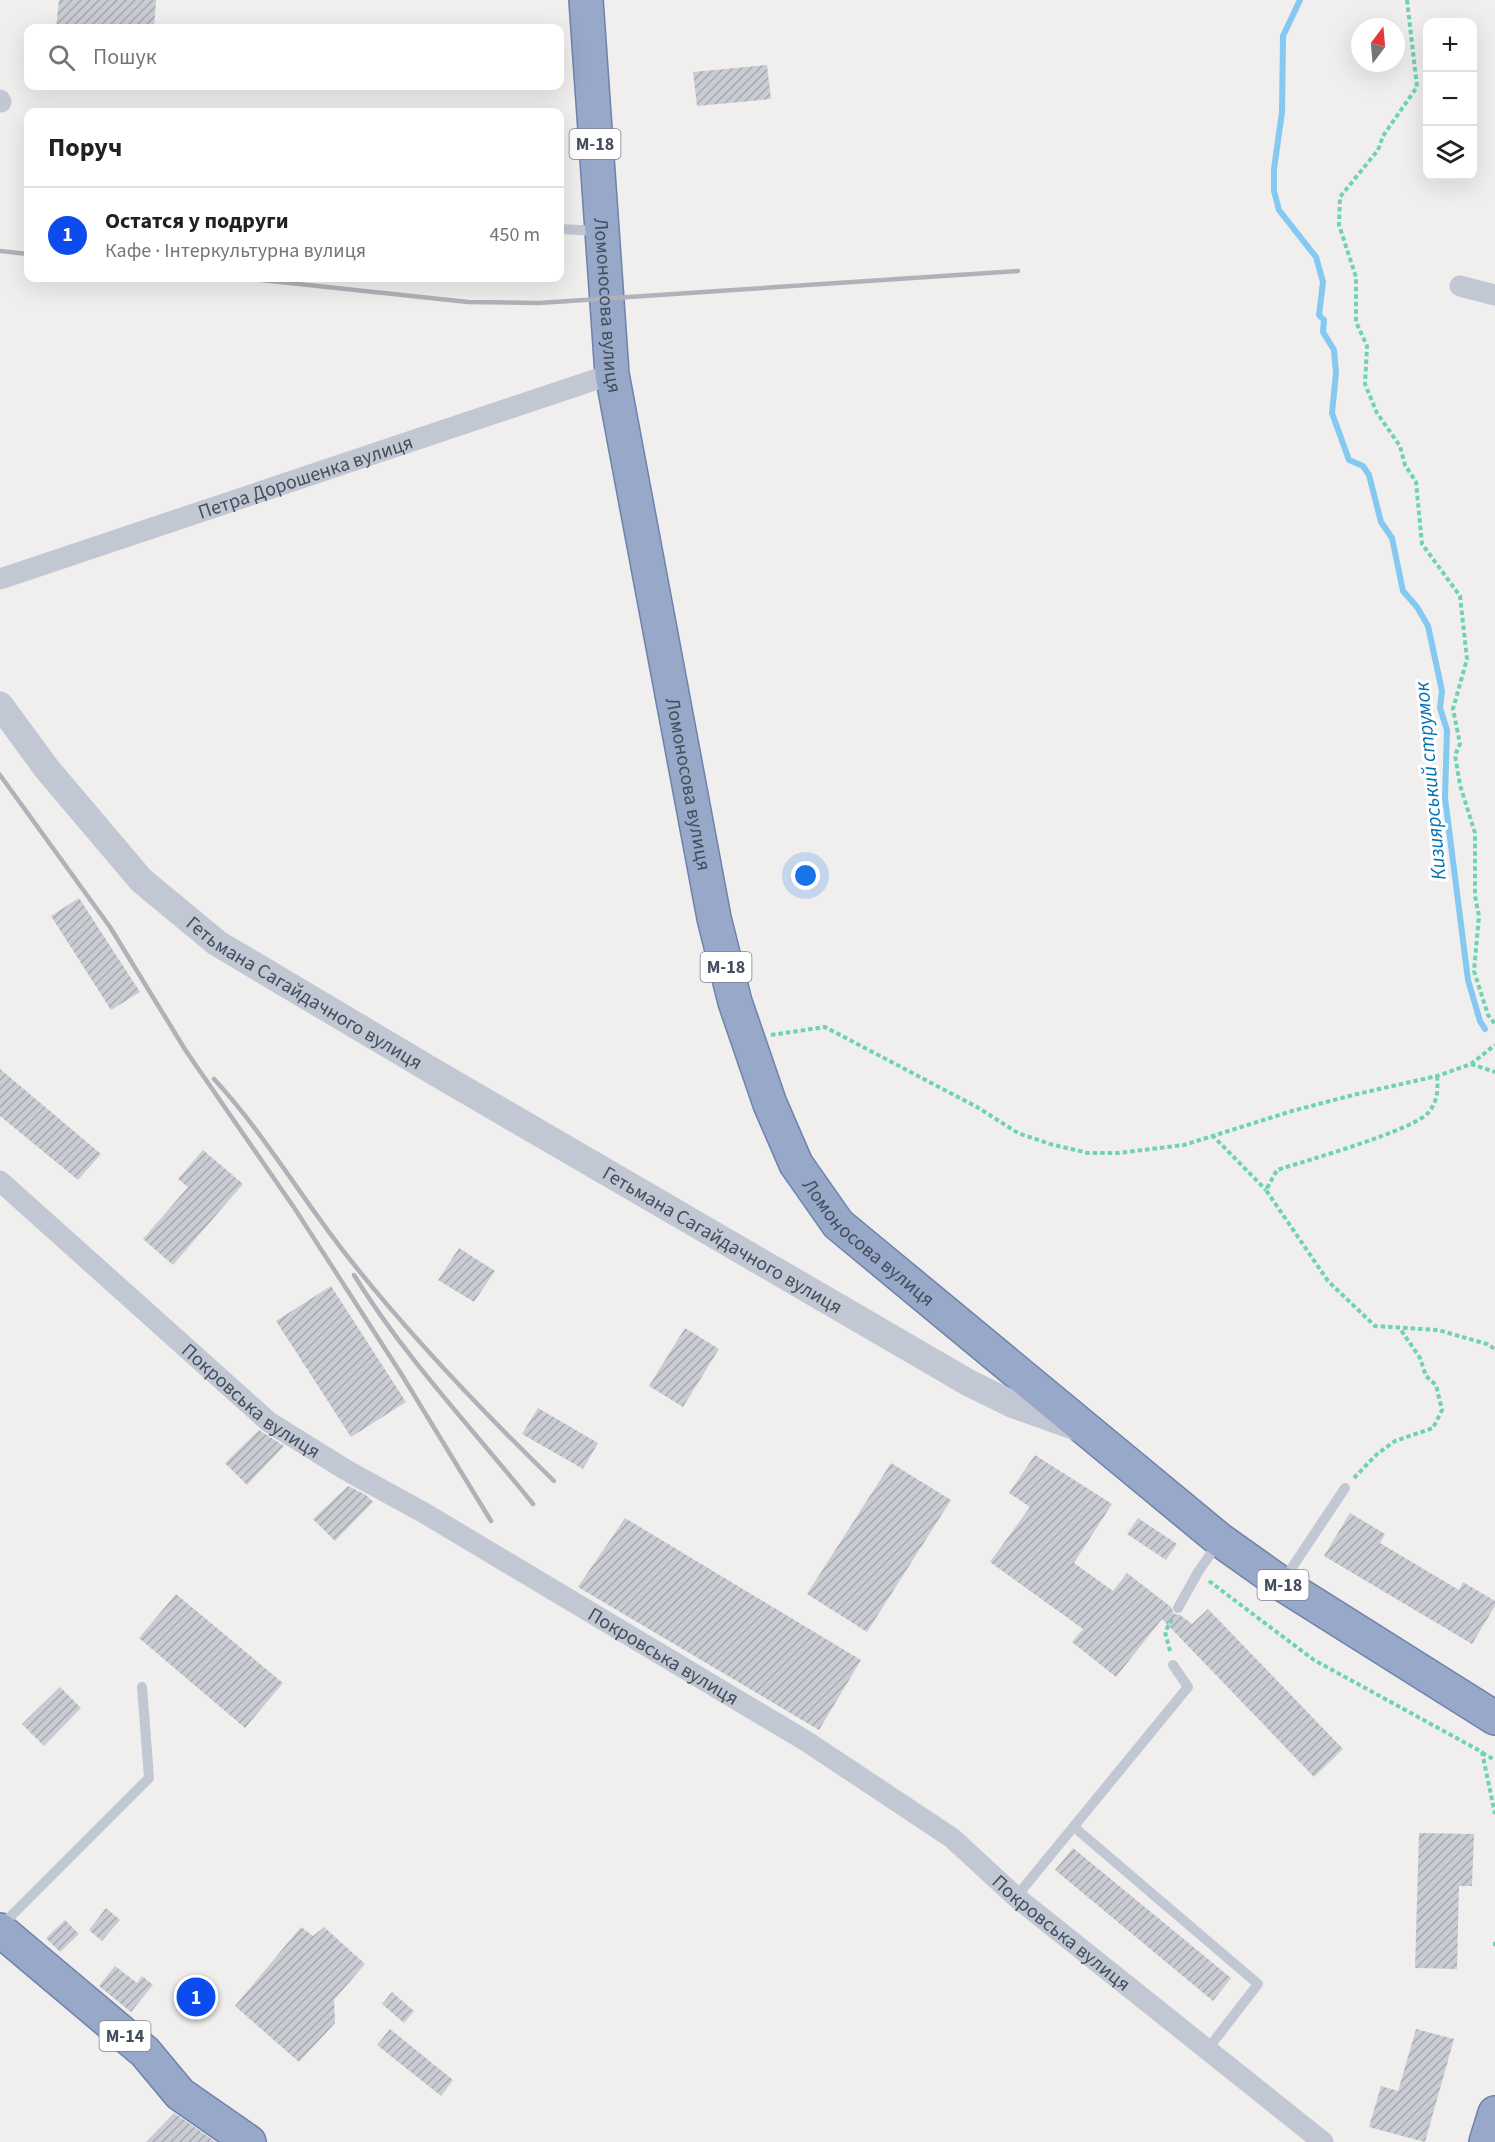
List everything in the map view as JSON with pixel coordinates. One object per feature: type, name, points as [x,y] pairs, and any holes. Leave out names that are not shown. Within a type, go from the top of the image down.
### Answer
[{"type":"highway","name":"Ломоносова вулиця","points":[[586,0],[612,374],[714,918],[735,1002],[770,1104],[796,1164],[838,1224],[1086,1430]]},
{"type":"highway","name":"Гетьмана Сагайдачного вулиця","points":[[1086,1430],[1220,1540],[1282,1584],[1495,1718]]},
{"type":"highway","name":"М-14","points":[[0,1929],[145,2052],[180,2094],[240,2139]]},
{"type":"highway","points":[[1486,2142],[1495,2113]]},
{"type":"street","points":[[1460,286],[1495,295]]},
{"type":"street","name":"Петра Дорошенка вулиця","points":[[0,579],[612,374]]},
{"type":"street","name":"Гетьмана Сагайдачного вулиця","points":[[0,705],[47,769],[141,880],[217,943],[969,1383],[1014,1405],[1086,1430]]},
{"type":"street","name":"Покровська вулиця","points":[[0,1181],[269,1422],[346,1470],[426,1514],[806,1741],[952,1838],[1016,1897],[1323,2142]]},
{"type":"lane","points":[[564,229],[601,231]]},
{"type":"lane","points":[[1282,1584],[1345,1488]]},
{"type":"lane","points":[[1178,1608],[1198,1572],[1220,1540]]},
{"type":"lane","points":[[1016,1897],[1188,1688],[1173,1665]]},
{"type":"lane","points":[[0,1929],[149,1778],[141,1687]]},
{"type":"lane","points":[[1074,1827],[1258,1984],[1208,2049]]},
{"type":"path","points":[[1407,0],[1417,87],[1383,136],[1378,150],[1340,197],[1339,225],[1356,277],[1356,322],[1367,346],[1365,384],[1377,413],[1400,446],[1405,465],[1416,482],[1422,544],[1460,597],[1467,660],[1453,709],[1460,744],[1455,755],[1460,785],[1475,832],[1475,896],[1479,916],[1474,971],[1488,1015],[1495,1023]]},
{"type":"path","points":[[748,1039],[825,1027],[977,1107],[1018,1133],[1088,1153],[1118,1153],[1184,1145],[1357,1094],[1437,1076],[1471,1064],[1495,1045]]},
{"type":"path","points":[[1471,1064],[1495,1072]]},
{"type":"path","points":[[1266,1190],[1277,1170],[1405,1127],[1428,1114],[1438,1097],[1437,1076]]},
{"type":"path","points":[[1212,1135],[1266,1190],[1328,1281],[1375,1326],[1438,1330],[1486,1344],[1495,1349]]},
{"type":"path","points":[[1345,1488],[1377,1454],[1395,1441],[1432,1428],[1442,1410],[1436,1385],[1426,1376],[1420,1358],[1401,1329]]},
{"type":"path","points":[[1198,1572],[1314,1660],[1495,1760]]},
{"type":"path","points":[[1165,1632],[1173,1665]]},
{"type":"path","points":[[1482,1752],[1495,1814]]},
{"type":"building","points":[[59,0],[156,0],[154,24],[56,24]]},
{"type":"building","points":[[767,65],[771,99],[697,106],[693,72]]},
{"type":"building","points":[[79,898],[140,992],[111,1010],[51,916]]},
{"type":"building","points":[[0,1069],[101,1154],[78,1180],[0,1116]]},
{"type":"building","points":[[203,1150],[243,1184],[173,1265],[143,1239],[188,1187],[178,1179]]},
{"type":"building","points":[[459,1248],[495,1271],[474,1302],[438,1280]]},
{"type":"building","points":[[331,1286],[406,1402],[351,1437],[276,1321]]},
{"type":"building","points":[[685,1328],[719,1349],[683,1407],[649,1386]]},
{"type":"building","points":[[538,1408],[598,1443],[583,1469],[522,1434]]},
{"type":"building","points":[[259,1430],[284,1446],[247,1485],[225,1463]]},
{"type":"building","points":[[1035,1455],[1112,1504],[1074,1563],[1113,1591],[1127,1573],[1171,1607],[1174,1614],[1180,1615],[1192,1624],[1208,1609],[1343,1749],[1314,1777],[1162,1619],[1116,1677],[1072,1642],[1083,1629],[990,1562],[1030,1507],[1009,1493]]},
{"type":"building","points":[[891,1463],[951,1500],[867,1632],[807,1594]]},
{"type":"building","points":[[348,1486],[366,1495],[373,1502],[335,1541],[313,1519]]},
{"type":"building","points":[[1350,1513],[1385,1534],[1380,1543],[1459,1590],[1463,1582],[1495,1601],[1495,1606],[1472,1644],[1324,1556]]},
{"type":"building","points":[[625,1518],[861,1660],[819,1730],[578,1587]]},
{"type":"building","points":[[1138,1518],[1177,1544],[1166,1560],[1127,1534]]},
{"type":"building","points":[[176,1594],[283,1683],[245,1728],[139,1638]]},
{"type":"building","points":[[60,1687],[81,1708],[44,1746],[22,1724]]},
{"type":"building","points":[[1419,1833],[1474,1834],[1472,1886],[1459,1886],[1457,1969],[1415,1968]]},
{"type":"building","points":[[1073,1848],[1231,1978],[1213,2001],[1055,1870]]},
{"type":"building","points":[[106,1908],[120,1920],[102,1941],[89,1930]]},
{"type":"building","points":[[65,1920],[79,1934],[60,1952],[46,1938]]},
{"type":"building","points":[[301,1927],[313,1936],[324,1927],[365,1964],[334,2000],[335,2023],[299,2062],[235,2006]]},
{"type":"building","points":[[115,1966],[137,1983],[142,1976],[153,1985],[131,2012],[99,1986]]},
{"type":"building","points":[[392,1992],[414,2011],[404,2023],[382,2004]]},
{"type":"building","points":[[390,2029],[453,2080],[441,2096],[377,2045]]},
{"type":"building","points":[[1416,2029],[1454,2039],[1425,2142],[1369,2127],[1381,2086],[1398,2091]]},
{"type":"building","points":[[174,2113],[216,2142],[146,2142]]},
{"type":"waterway","name":"Кизиярський струмок","points":[[1300,0],[1283,36],[1282,112],[1274,169],[1274,191],[1279,210],[1316,257],[1323,282],[1319,315],[1324,320],[1323,332],[1334,350],[1336,373],[1332,413],[1349,460],[1363,466],[1369,475],[1381,522],[1392,538],[1403,591],[1417,607],[1428,626],[1442,691],[1440,708],[1447,730],[1445,798],[1468,980],[1480,1021],[1485,1029]]},
{"type":"railway","points":[[0,251],[24,254]]},
{"type":"railway","points":[[280,282],[468,302],[539,303],[1018,271]]},
{"type":"railway","points":[[0,775],[110,927],[186,1051],[295,1209],[400,1372],[491,1521]]},
{"type":"railway","points":[[214,1079],[250,1121],[331,1235],[396,1316],[473,1400],[554,1481]]},
{"type":"railway","points":[[354,1275],[417,1364],[533,1504]]},
{"type":"place","name":"Остатся у подруги","points":[[196,1997]]}]
